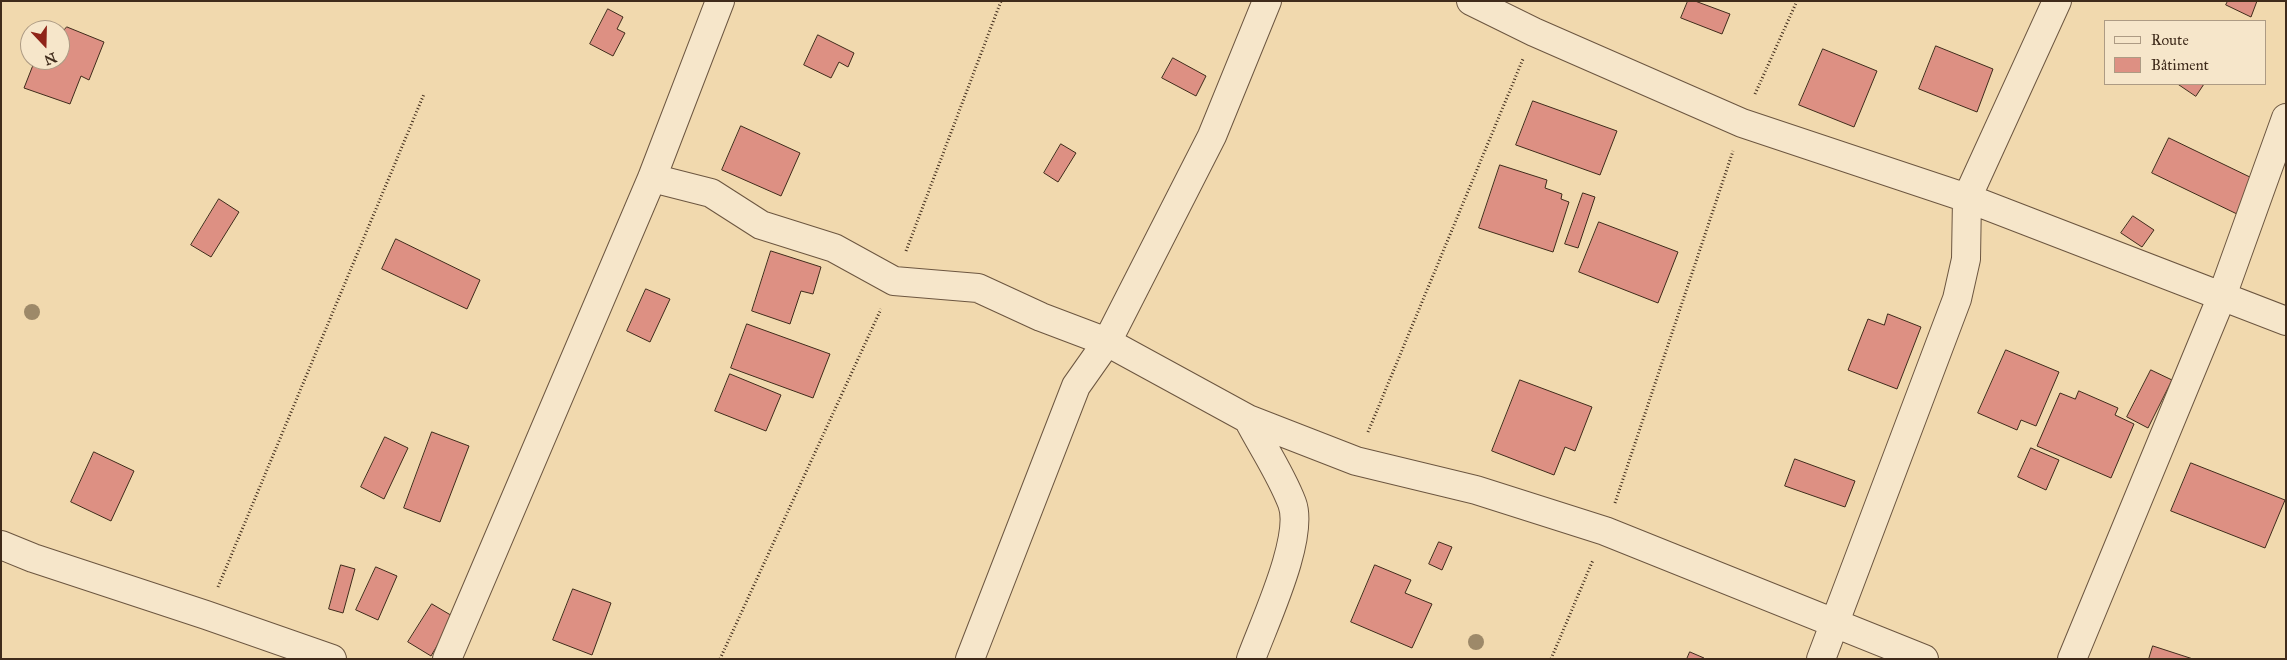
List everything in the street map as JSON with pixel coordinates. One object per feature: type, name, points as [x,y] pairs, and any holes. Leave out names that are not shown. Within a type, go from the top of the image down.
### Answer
[{"type":"street","points":[[446,659],[652,178],[720,1]]},
{"type":"street","points":[[970,659],[1076,386],[1107,342],[1212,136],[1267,1]]},
{"type":"street","points":[[1471,1],[1534,32],[1742,123],[1967,198],[2286,321]]},
{"type":"street","points":[[1821,659],[1957,299],[1966,259],[1967,198],[2057,1]]},
{"type":"street","points":[[2072,659],[2222,296],[2286,118]]},
{"type":"street","points":[[652,178],[711,193],[760,225],[834,248],[894,282],[978,288],[1041,317],[1107,342],[1248,418],[1356,461],[1476,490],[1605,531],[1924,659]]},
{"type":"street","points":[[1248,418],[1293,504],[1296,527],[1291,551],[1251,659]]},
{"type":"street","points":[[1,545],[32,558],[332,659]]},
{"type":"path","points":[[720,659],[894,282],[1001,1]]},
{"type":"path","points":[[1550,659],[1605,531],[1742,123],[1797,1]]},
{"type":"path","points":[[1356,461],[1534,32]]},
{"type":"path","points":[[206,615],[424,94]]},
{"type":"building","points":[[1688,1],[1695,1],[1730,14],[1722,34],[1681,18]]},
{"type":"building","points":[[2228,1],[2257,1],[2251,17],[2226,5]]},
{"type":"building","points":[[608,9],[623,17],[617,29],[625,33],[613,56],[590,44]]},
{"type":"building","points":[[70,28],[104,42],[89,80],[81,76],[70,104],[24,88],[31,70],[70,70]]},
{"type":"building","points":[[818,35],[854,53],[848,67],[839,62],[831,78],[804,65]]},
{"type":"building","points":[[1936,46],[1993,69],[1977,112],[1919,89]]},
{"type":"building","points":[[1823,49],[1877,71],[1854,127],[1799,105]]},
{"type":"building","points":[[1173,58],[1206,76],[1196,96],[1162,78]]},
{"type":"building","points":[[2180,85],[2203,85],[2196,96]]},
{"type":"building","points":[[1533,101],[1617,131],[1600,175],[1516,145]]},
{"type":"building","points":[[741,126],[800,153],[781,196],[722,170]]},
{"type":"building","points":[[2169,138],[2254,179],[2237,214],[2152,173]]},
{"type":"building","points":[[1061,144],[1076,153],[1058,182],[1044,173]]},
{"type":"building","points":[[1500,165],[1547,180],[1545,188],[1562,194],[1561,199],[1569,202],[1553,252],[1479,228]]},
{"type":"building","points":[[1583,193],[1595,197],[1578,248],[1565,244]]},
{"type":"building","points":[[219,199],[239,212],[211,257],[191,245]]},
{"type":"building","points":[[2133,216],[2154,230],[2142,247],[2121,233]]},
{"type":"building","points":[[1599,222],[1678,252],[1658,303],[1579,272]]},
{"type":"building","points":[[396,239],[480,280],[467,309],[382,269]]},
{"type":"building","points":[[771,251],[821,267],[813,294],[801,291],[790,324],[752,311]]},
{"type":"building","points":[[646,289],[670,299],[650,342],[627,331]]},
{"type":"building","points":[[1888,314],[1921,327],[1897,389],[1848,370],[1868,319],[1884,325]]},
{"type":"building","points":[[747,324],[830,354],[813,398],[731,368]]},
{"type":"building","points":[[2006,350],[2059,372],[2036,426],[2021,420],[2017,430],[1978,413]]},
{"type":"building","points":[[2151,370],[2172,380],[2148,428],[2127,417]]},
{"type":"building","points":[[730,374],[781,395],[766,431],[715,411]]},
{"type":"building","points":[[1520,380],[1592,407],[1575,451],[1565,447],[1554,475],[1492,451]]},
{"type":"building","points":[[2079,391],[2118,408],[2115,415],[2134,424],[2111,478],[2037,446],[2060,393],[2075,399]]},
{"type":"building","points":[[432,432],[469,446],[440,522],[404,508]]},
{"type":"building","points":[[385,437],[408,448],[384,499],[361,487]]},
{"type":"building","points":[[2031,448],[2059,460],[2046,490],[2018,477]]},
{"type":"building","points":[[94,452],[134,471],[111,521],[71,502]]},
{"type":"building","points":[[1795,459],[1855,481],[1845,507],[1785,486]]},
{"type":"building","points":[[2191,463],[2285,500],[2265,548],[2171,511]]},
{"type":"building","points":[[1439,542],[1452,547],[1442,570],[1429,564]]},
{"type":"building","points":[[341,565],[355,569],[343,613],[329,609]]},
{"type":"building","points":[[1375,565],[1411,580],[1405,593],[1432,604],[1412,648],[1351,622]]},
{"type":"building","points":[[376,567],[397,576],[378,620],[356,610]]},
{"type":"building","points":[[573,589],[611,603],[592,655],[553,640]]},
{"type":"building","points":[[432,604],[454,617],[431,656],[408,642]]},
{"type":"building","points":[[2153,646],[2193,659],[2149,659]]},
{"type":"building","points":[[1690,652],[1704,658],[1687,659]]}]
